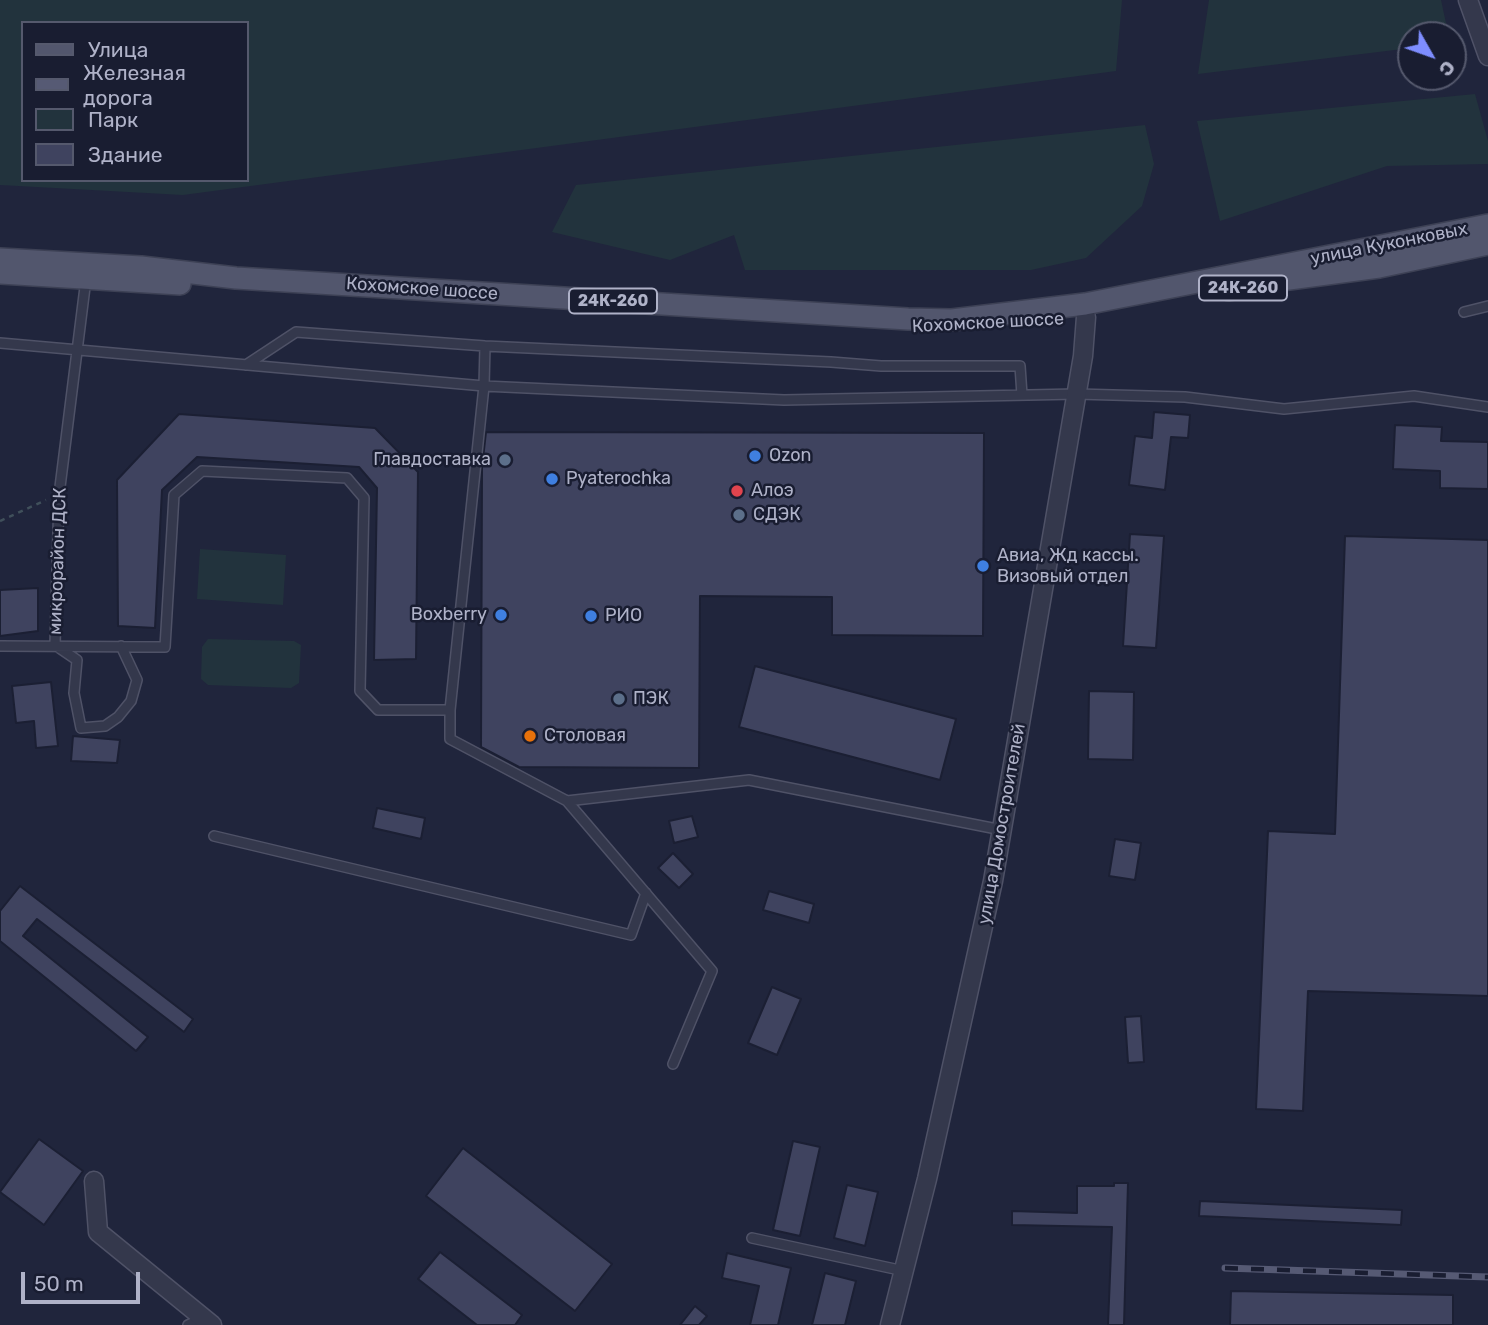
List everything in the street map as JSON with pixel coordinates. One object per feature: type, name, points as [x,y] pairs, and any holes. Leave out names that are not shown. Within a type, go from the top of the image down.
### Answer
[{"type":"main road","name":"улица Куконковых","points":[[1085,310],[1488,225]]},
{"type":"main road","name":"улица Куконковых","points":[[1085,310],[1379,267],[1488,244]]},
{"type":"main road","name":"Кохомское шоссе","points":[[0,259],[87,271],[909,329],[1004,326],[1085,310]]},
{"type":"main road","name":"Кохомское шоссе","points":[[0,273],[87,271]]},
{"type":"street","points":[[1468,0],[1488,56]]},
{"type":"street","name":"улица Домостроителей","points":[[890,1325],[993,881],[1077,394],[1085,310]]},
{"type":"street","points":[[94,1181],[99,1232],[201,1323]]},
{"type":"lane","name":"микрорайон ДСК","points":[[87,271],[59,495],[55,645],[77,660],[74,693],[81,728],[105,726],[118,717],[131,701],[137,680],[121,646]]},
{"type":"lane","points":[[1464,312],[1488,306]]},
{"type":"lane","points":[[246,365],[296,332],[485,346],[881,366],[1020,366],[1022,396]]},
{"type":"lane","points":[[0,343],[484,386],[783,400],[1077,394],[1185,397],[1284,409],[1413,396],[1488,407]]},
{"type":"lane","points":[[485,346],[484,386],[450,710],[450,739],[567,800],[712,971],[673,1064]]},
{"type":"lane","points":[[0,646],[164,647],[174,495],[202,471],[346,478],[364,498],[360,691],[378,710],[450,710]]},
{"type":"lane","points":[[567,800],[749,780],[1002,830]]},
{"type":"lane","points":[[214,836],[631,935],[646,893]]},
{"type":"lane","points":[[752,1238],[904,1271]]},
{"type":"path","points":[[0,521],[59,495]]},
{"type":"green space","points":[[0,0],[1122,0],[1116,71],[183,195],[0,185]]},
{"type":"green space","points":[[1209,0],[1441,0],[1446,21],[1397,21],[1397,50],[1198,74]]},
{"type":"green space","points":[[1475,94],[1488,141],[1488,164],[1387,166],[1220,221],[1197,121]]},
{"type":"green space","points":[[1145,125],[1154,164],[1142,206],[1086,258],[1031,270],[745,270],[734,235],[670,260],[552,232],[576,185]]},
{"type":"green space","points":[[200,549],[286,555],[283,605],[197,599]]},
{"type":"green space","points":[[208,639],[294,641],[301,645],[299,683],[291,688],[208,685],[201,679],[202,647]]},
{"type":"building","points":[[1154,412],[1190,415],[1188,438],[1171,437],[1165,490],[1129,485],[1135,436],[1152,438]]},
{"type":"building","points":[[179,414],[375,428],[418,472],[416,659],[374,660],[377,488],[359,467],[197,457],[162,490],[155,628],[118,626],[117,480]]},
{"type":"building","points":[[1395,425],[1442,427],[1441,441],[1488,442],[1488,489],[1440,488],[1440,471],[1393,469]]},
{"type":"building","name":"РИО","points":[[486,432],[984,433],[983,636],[832,635],[832,597],[700,596],[699,768],[519,767],[481,747],[482,468]]},
{"type":"building","points":[[1130,534],[1164,536],[1156,648],[1123,646]]},
{"type":"building","points":[[1345,536],[1488,540],[1488,996],[1308,991],[1303,1111],[1256,1109],[1268,831],[1335,834]]},
{"type":"building","points":[[38,588],[38,631],[0,636],[0,590]]},
{"type":"building","points":[[755,666],[956,719],[940,780],[739,727]]},
{"type":"building","points":[[51,682],[58,746],[36,748],[34,721],[16,723],[12,686]]},
{"type":"building","points":[[1089,691],[1134,692],[1133,760],[1088,759]]},
{"type":"building","points":[[73,736],[120,740],[117,763],[71,761]]},
{"type":"building","points":[[377,808],[425,818],[421,839],[373,828]]},
{"type":"building","points":[[692,816],[698,837],[674,843],[669,821]]},
{"type":"building","points":[[1115,839],[1141,843],[1135,880],[1109,876]]},
{"type":"building","points":[[673,853],[693,874],[679,888],[658,868]]},
{"type":"building","points":[[20,886],[193,1019],[184,1032],[37,919],[23,936],[148,1037],[136,1051],[0,941],[0,911]]},
{"type":"building","points":[[769,891],[814,904],[809,923],[763,910]]},
{"type":"building","points":[[772,987],[801,999],[777,1055],[748,1043]]},
{"type":"building","points":[[1141,1016],[1144,1062],[1128,1063],[1125,1017]]},
{"type":"building","points":[[39,1139],[83,1171],[44,1225],[0,1192]]},
{"type":"building","points":[[793,1141],[820,1147],[800,1236],[773,1230]]},
{"type":"building","points":[[463,1148],[612,1264],[575,1311],[426,1196]]},
{"type":"building","points":[[1114,1183],[1128,1183],[1124,1325],[1108,1325],[1112,1227],[1012,1225],[1012,1211],[1077,1213],[1077,1186],[1114,1186]]},
{"type":"building","points":[[847,1185],[878,1192],[865,1246],[834,1238]]},
{"type":"building","points":[[1200,1201],[1402,1210],[1401,1225],[1199,1216]]},
{"type":"building","points":[[440,1252],[522,1315],[515,1325],[477,1325],[418,1279]]},
{"type":"building","points":[[727,1253],[791,1268],[778,1325],[750,1325],[759,1286],[722,1278]]},
{"type":"building","points":[[825,1273],[856,1281],[845,1325],[812,1325]]},
{"type":"building","points":[[1231,1291],[1453,1295],[1453,1325],[1230,1325]]},
{"type":"building","points":[[695,1306],[707,1316],[699,1325],[680,1325]]},
{"type":"railway","points":[[1225,1268],[1488,1277]]},
{"type":"place","name":"Ozon","points":[[755,456]]},
{"type":"place","name":"Главдоставка","points":[[505,460]]},
{"type":"place","name":"Pyaterochka","points":[[552,479]]},
{"type":"place","name":"Алоэ","points":[[737,491]]},
{"type":"place","name":"СДЭК","points":[[739,515]]},
{"type":"place","name":"Авиа, Жд кассы. Визовый отдел","points":[[983,566]]},
{"type":"place","name":"Boxberry","points":[[501,615]]},
{"type":"place","name":"РИО","points":[[591,616]]},
{"type":"place","name":"ПЭК","points":[[619,699]]},
{"type":"place","name":"Столовая","points":[[530,736]]}]
